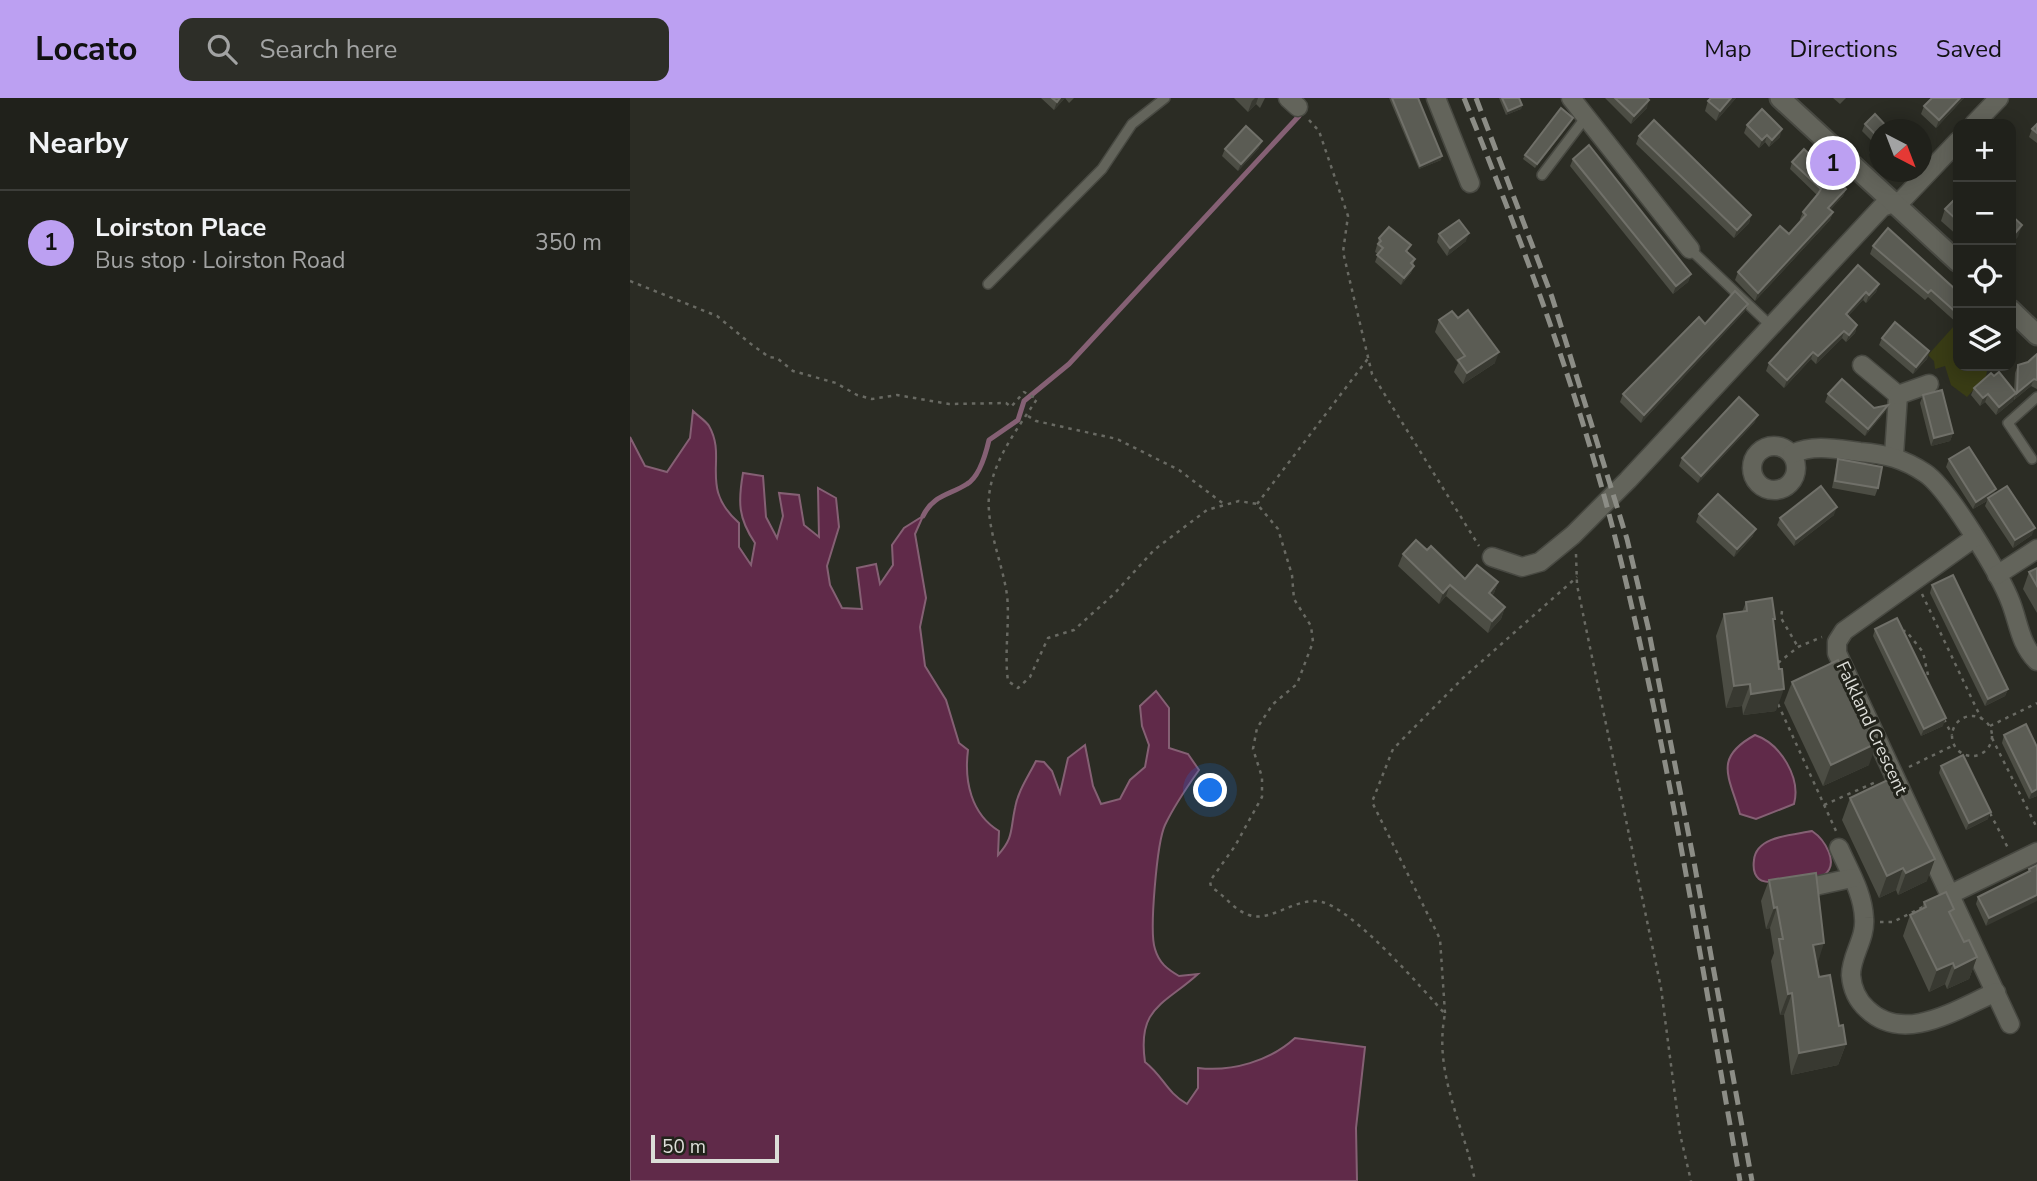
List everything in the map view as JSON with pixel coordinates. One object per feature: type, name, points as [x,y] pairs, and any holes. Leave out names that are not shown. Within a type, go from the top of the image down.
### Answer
[{"type":"street","points":[[1436,98],[1470,183]]},
{"type":"street","points":[[1571,98],[1690,249]]},
{"type":"street","points":[[1780,98],[1953,257]]},
{"type":"street","points":[[1979,119],[1999,98]]},
{"type":"street","points":[[1492,556],[1522,567],[1540,562],[1575,533],[1629,480],[1882,207],[1894,204],[1953,146]]},
{"type":"street","points":[[2016,315],[2037,335]]},
{"type":"street","points":[[1861,365],[1898,395]]},
{"type":"street","points":[[1898,395],[1929,384]]},
{"type":"street","points":[[1894,455],[1898,395]]},
{"type":"street","points":[[1792,454],[1808,447],[1894,455],[1928,474],[1941,488],[1997,575],[2011,601],[2022,641],[2037,661]]},
{"type":"street","name":"Falkland Crescent","points":[[1974,538],[1901,587],[1844,631],[1837,642],[1841,665],[2010,1024]]},
{"type":"street","points":[[1997,575],[2037,549]]},
{"type":"street","points":[[1839,848],[1861,897],[1865,921],[1852,962],[1854,992],[1863,1006],[1887,1023],[1921,1023],[1996,992]]},
{"type":"street","points":[[1951,894],[2037,852]]},
{"type":"street","points":[[1815,886],[1852,878]]},
{"type":"lane","points":[[988,284],[1102,169],[1132,124],[1165,98]]},
{"type":"lane","points":[[1542,175],[1586,117]]},
{"type":"lane","points":[[1690,249],[1771,326]]},
{"type":"lane","points":[[2032,459],[2008,423],[2037,397]]},
{"type":"path","points":[[1293,103],[1319,131],[1348,216],[1343,252],[1370,356],[1372,374],[1482,551],[1492,556]]},
{"type":"path","points":[[630,281],[717,316],[751,344],[777,358],[793,371],[823,378],[857,395],[872,399],[897,395],[949,404],[1006,403],[1011,407],[1024,392],[1037,399],[998,463],[989,502],[1007,596],[1006,669],[1011,685],[1018,688],[1030,677],[1048,638],[1074,630],[1114,594],[1172,534],[1207,510],[1239,501],[1257,504],[1278,529],[1292,575],[1294,599],[1311,626],[1313,642],[1297,684],[1273,704],[1257,728],[1253,749],[1262,777],[1262,797],[1235,846],[1210,881],[1211,887],[1221,892],[1226,902],[1253,916],[1264,916],[1286,906],[1311,901],[1324,903],[1343,913],[1445,1014]]},
{"type":"path","points":[[1257,504],[1370,356]]},
{"type":"path","points":[[1028,416],[1036,421],[1117,439],[1179,470],[1225,505]]},
{"type":"path","points":[[1575,533],[1577,577],[1661,988],[1680,1134],[1691,1181]]},
{"type":"path","points":[[1475,1181],[1467,1146],[1447,1088],[1441,1031],[1445,1014],[1440,939],[1372,802],[1393,749],[1463,678],[1577,577]]},
{"type":"path","points":[[1918,586],[1980,718]]},
{"type":"path","points":[[1782,611],[1781,618],[1798,646]]},
{"type":"path","points":[[1908,642],[1902,631],[1906,631],[1923,652],[1928,675],[1924,677]]},
{"type":"path","points":[[1775,670],[1785,655],[1798,646],[1823,637],[1837,642]]},
{"type":"path","points":[[1918,665],[1930,688]]},
{"type":"path","points":[[1777,700],[1779,711],[1840,839],[1839,848]]},
{"type":"path","points":[[1990,726],[2037,703]]},
{"type":"path","points":[[1941,712],[1954,746],[1967,767]]},
{"type":"path","points":[[1952,735],[1961,719],[1971,716],[1980,718],[1990,726],[1992,738],[2037,828]]},
{"type":"path","points":[[1961,755],[1982,753],[1992,738]]},
{"type":"path","points":[[1985,803],[2015,863]]},
{"type":"path","points":[[1865,921],[1893,922],[1951,894]]},
{"type":"green space","points":[[1953,327],[1953,371],[1987,371],[1986,376],[1967,397],[1951,385],[1945,366],[1935,369],[1934,361],[1928,355]]},
{"type":"shaded area","points":[[693,411],[708,424],[714,438],[716,485],[727,510],[739,523],[739,547],[751,565],[755,543],[742,518],[740,493],[743,473],[763,476],[766,517],[777,538],[783,516],[779,493],[799,495],[804,525],[819,537],[818,488],[836,498],[839,527],[827,566],[830,585],[842,608],[862,609],[857,568],[876,564],[880,584],[893,565],[892,545],[904,528],[923,516],[915,534],[926,598],[920,627],[925,666],[946,700],[959,743],[968,750],[967,773],[972,796],[982,816],[999,831],[998,855],[1009,838],[1018,796],[1036,761],[1044,762],[1052,771],[1060,793],[1068,758],[1085,745],[1093,786],[1101,804],[1120,799],[1130,780],[1145,767],[1149,745],[1142,726],[1140,706],[1156,691],[1169,708],[1169,748],[1188,754],[1199,770],[1172,811],[1162,835],[1155,887],[1153,939],[1157,954],[1167,968],[1179,976],[1198,974],[1164,1001],[1149,1018],[1145,1029],[1145,1062],[1174,1094],[1187,1104],[1198,1088],[1198,1068],[1224,1068],[1250,1063],[1274,1053],[1295,1038],[1365,1047],[1356,1128],[1357,1181],[630,1181],[630,437],[645,466],[667,472],[690,438]]},
{"type":"shaded area","points":[[1755,735],[1781,754],[1795,784],[1794,804],[1756,819],[1740,814],[1728,769],[1733,752]]},
{"type":"shaded area","points":[[1812,831],[1826,846],[1831,859],[1831,865],[1823,876],[1780,882],[1764,881],[1757,877],[1754,860],[1761,846],[1777,838]]},
{"type":"building","points":[[1392,98],[1418,98],[1442,156],[1420,166]]},
{"type":"building","points":[[1502,98],[1519,98],[1522,105],[1508,111]]},
{"type":"building","points":[[1615,98],[1647,98],[1649,100],[1634,116]]},
{"type":"building","points":[[1711,98],[1731,98],[1720,111],[1708,101]]},
{"type":"building","points":[[1932,98],[1960,98],[1939,120],[1924,106]]},
{"type":"building","points":[[1561,108],[1573,118],[1537,164],[1525,155]]},
{"type":"building","points":[[1762,109],[1782,129],[1772,140],[1767,135],[1762,140],[1747,125]]},
{"type":"building","points":[[1654,120],[1751,215],[1737,230],[1639,136]]},
{"type":"building","points":[[1246,126],[1262,141],[1241,164],[1225,149]]},
{"type":"building","points":[[1589,145],[1691,274],[1676,286],[1573,159]]},
{"type":"building","points":[[1804,149],[1846,189],[1828,208],[1833,212],[1758,293],[1738,272],[1780,226],[1789,234],[1806,215],[1803,212],[1821,189],[1792,162]]},
{"type":"building","points":[[1953,201],[1953,216],[1945,209]]},
{"type":"building","points":[[1459,220],[1469,233],[1450,248],[1439,234]]},
{"type":"building","points":[[2016,220],[2022,225],[2016,232]]},
{"type":"building","points":[[1389,227],[1411,245],[1406,251],[1415,259],[1411,263],[1414,266],[1404,278],[1377,255],[1383,248],[1378,244],[1381,241],[1379,238]]},
{"type":"building","points":[[1888,228],[1953,287],[1953,310],[1931,290],[1928,293],[1873,246]]},
{"type":"building","points":[[1858,265],[1879,284],[1869,295],[1866,292],[1846,314],[1857,325],[1849,335],[1844,331],[1818,356],[1813,352],[1787,380],[1769,363]]},
{"type":"building","points":[[1735,291],[1748,304],[1644,415],[1623,394],[1699,317],[1705,324]]},
{"type":"building","points":[[1468,310],[1499,352],[1467,373],[1458,360],[1465,356],[1439,320],[1452,311],[1458,318]]},
{"type":"building","points":[[1895,322],[1929,351],[1916,367],[1882,338]]},
{"type":"building","points":[[2037,354],[2037,380],[2034,379],[2017,393],[2018,365],[2028,362]]},
{"type":"building","points":[[1999,372],[2016,393],[1999,407],[1988,394],[1983,398],[1974,388],[1991,373],[1994,376]]},
{"type":"building","points":[[1842,379],[1874,408],[1888,405],[1868,429],[1828,394]]},
{"type":"building","points":[[1942,390],[1953,433],[1934,438],[1923,395]]},
{"type":"building","points":[[1739,397],[1758,415],[1701,476],[1682,458]]},
{"type":"building","points":[[1969,447],[1996,489],[1976,502],[1949,459]]},
{"type":"building","points":[[1838,459],[1882,467],[1878,488],[1835,481]]},
{"type":"building","points":[[1821,486],[1837,507],[1796,539],[1780,518]]},
{"type":"building","points":[[2007,486],[2035,528],[2015,540],[1988,498]]},
{"type":"building","points":[[1718,494],[1756,529],[1737,549],[1699,514]]},
{"type":"building","points":[[1416,540],[1427,550],[1431,546],[1465,579],[1477,565],[1498,582],[1489,593],[1505,607],[1492,621],[1450,585],[1443,593],[1403,554]]},
{"type":"building","points":[[2037,568],[2037,586],[2029,572]]},
{"type":"building","points":[[1953,575],[2008,689],[1988,699],[1932,585]]},
{"type":"building","points":[[1772,598],[1779,669],[1782,669],[1784,689],[1751,694],[1750,684],[1734,686],[1724,614],[1747,611],[1746,602]]},
{"type":"building","points":[[1897,618],[1946,718],[1924,729],[1875,629]]},
{"type":"building","points":[[1838,660],[1846,679],[1844,680],[1877,743],[1831,765],[1792,682]]},
{"type":"building","points":[[2026,724],[2037,747],[2037,789],[2032,792],[2004,735]]},
{"type":"building","points":[[1963,755],[1991,812],[1969,823],[1941,766]]},
{"type":"building","points":[[1896,776],[1905,795],[1902,796],[1935,859],[1906,873],[1903,868],[1887,876],[1850,798]]},
{"type":"building","points":[[2037,865],[2037,895],[1989,918],[1978,897]]},
{"type":"building","points":[[1816,873],[1824,943],[1813,945],[1819,977],[1830,975],[1839,1026],[1843,1025],[1846,1044],[1799,1053],[1792,993],[1788,994],[1779,939],[1783,939],[1769,880]]},
{"type":"building","points":[[1946,892],[1954,909],[1949,912],[1964,942],[1969,940],[1977,957],[1955,968],[1953,963],[1937,970],[1910,915],[1926,907],[1924,902]]},
{"type":"waterway","points":[[923,516],[937,500],[971,481],[981,464],[989,440],[1018,420],[1024,401],[1069,364],[1299,116]]},
{"type":"railway","points":[[1464,98],[1548,319],[1585,432],[1617,545],[1669,782],[1740,1181]]},
{"type":"railway","points":[[1476,98],[1552,297],[1627,539],[1648,627],[1694,862],[1752,1181]]},
{"type":"place","name":"Loirston Place","points":[[1833,163]]}]
